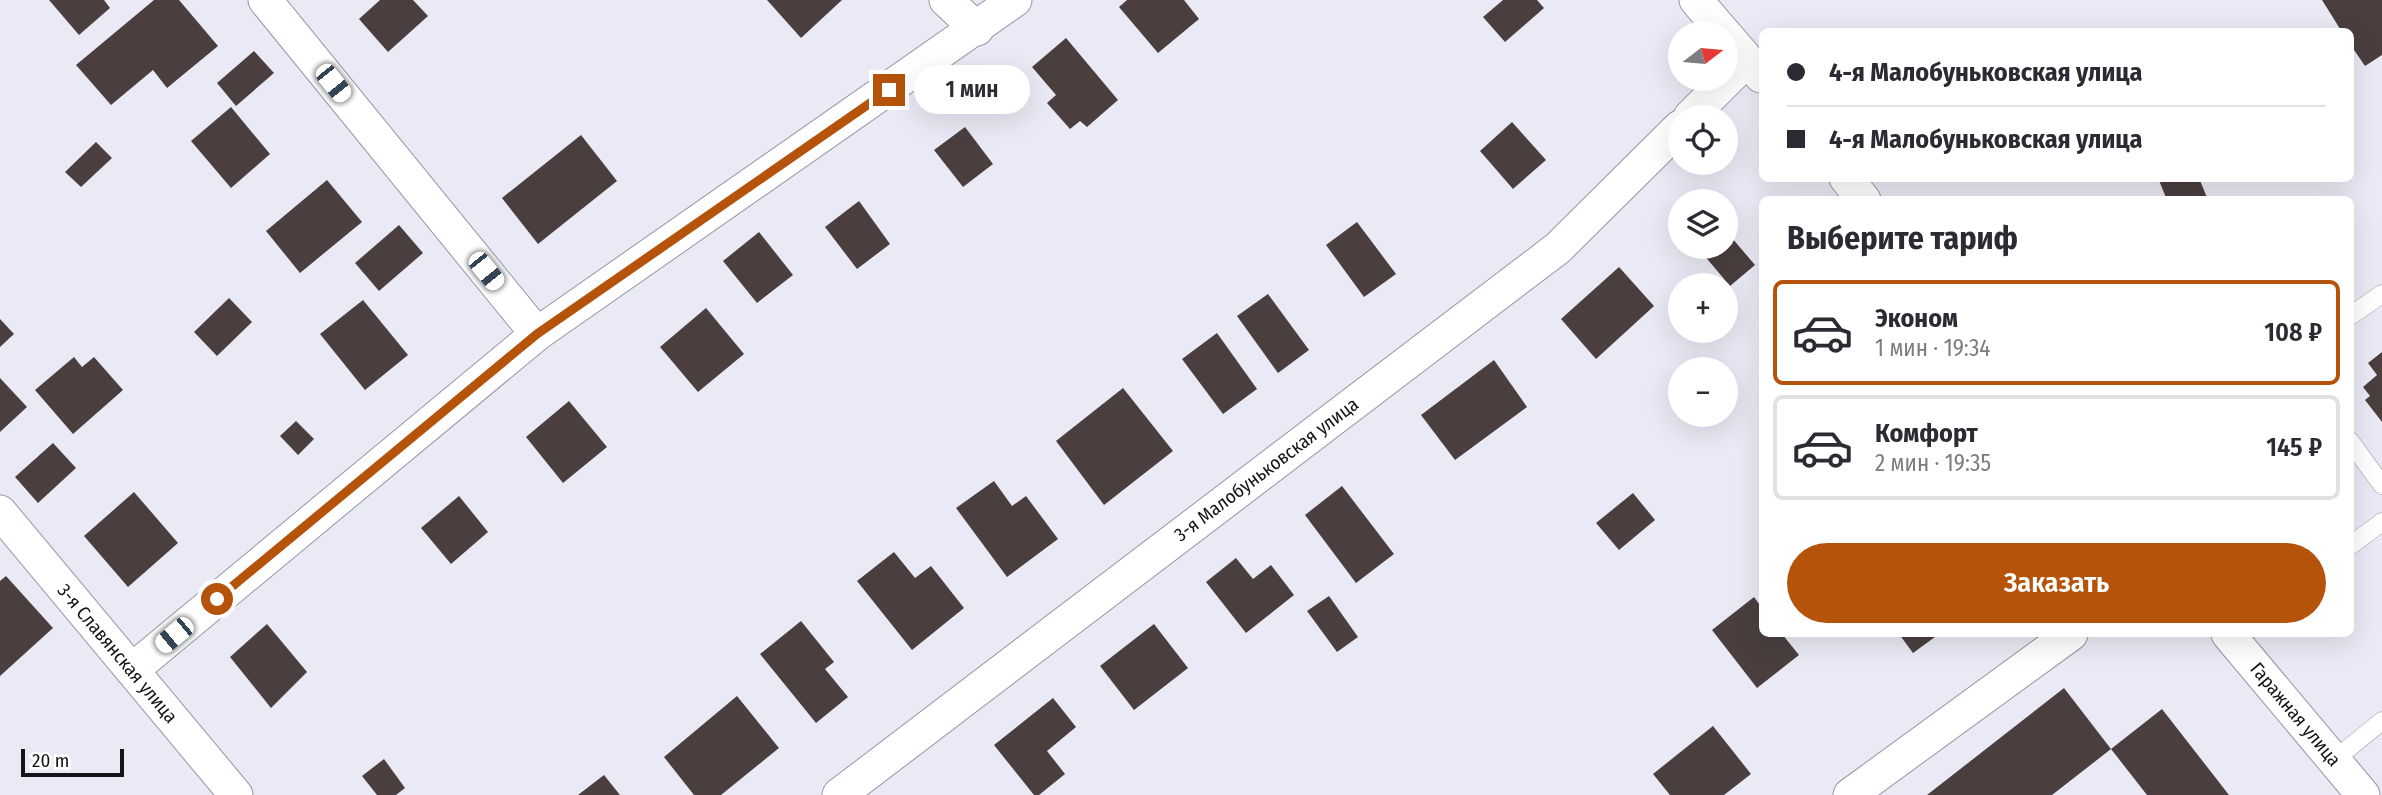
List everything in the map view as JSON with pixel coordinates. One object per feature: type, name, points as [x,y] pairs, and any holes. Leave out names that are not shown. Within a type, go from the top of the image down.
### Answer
[{"type":"street","points":[[265,0],[537,334]]},
{"type":"street","points":[[946,0],[976,29]]},
{"type":"street","points":[[132,670],[537,334],[1015,0]]},
{"type":"street","points":[[1696,0],[1714,21]]},
{"type":"street","points":[[1706,105],[1755,69],[1738,49]]},
{"type":"street","name":"3-я Малобуньковская улица","points":[[839,795],[1558,248],[1668,139]]},
{"type":"street","points":[[1849,182],[1861,196]]},
{"type":"street","name":"3-я Славянская улица","points":[[0,512],[236,795]]},
{"type":"street","points":[[1850,795],[2067,637]]},
{"type":"street","name":"Гаражная улица","points":[[2233,637],[2363,795]]},
{"type":"lane","points":[[2354,313],[2382,294]]},
{"type":"lane","points":[[2354,446],[2382,485]]},
{"type":"lane","points":[[2354,543],[2382,522]]},
{"type":"lane","points":[[2334,760],[2382,721]]},
{"type":"building","points":[[49,0],[104,0],[110,8],[79,35]]},
{"type":"building","points":[[154,0],[179,0],[218,46],[167,88],[153,70],[111,105],[76,65]]},
{"type":"building","points":[[380,0],[413,0],[428,16],[388,52],[359,19]]},
{"type":"building","points":[[767,0],[842,0],[801,38]]},
{"type":"building","points":[[1127,0],[1184,0],[1199,19],[1158,53],[1119,7]]},
{"type":"building","points":[[1503,0],[1537,0],[1544,8],[1505,42],[1483,17]]},
{"type":"building","points":[[2322,0],[2382,0],[2382,55],[2365,66],[2354,50],[2354,28],[2340,28]]},
{"type":"building","points":[[1066,38],[1118,100],[1087,127],[1080,121],[1070,129],[1047,103],[1056,95],[1032,67]]},
{"type":"building","points":[[254,51],[274,73],[236,106],[217,83]]},
{"type":"building","points":[[231,107],[270,154],[231,188],[191,141]]},
{"type":"building","points":[[1512,122],[1546,160],[1513,189],[1480,151]]},
{"type":"building","points":[[965,127],[993,164],[963,187],[934,150]]},
{"type":"building","points":[[581,135],[617,181],[538,244],[502,198]]},
{"type":"building","points":[[96,142],[112,158],[81,187],[65,172]]},
{"type":"building","points":[[327,180],[362,222],[300,273],[266,231]]},
{"type":"building","points":[[2160,182],[2201,182],[2206,196],[2165,196]]},
{"type":"building","points":[[859,201],[890,244],[857,269],[825,227]]},
{"type":"building","points":[[1357,222],[1396,274],[1364,297],[1326,245]]},
{"type":"building","points":[[399,225],[423,253],[379,291],[355,263]]},
{"type":"building","points":[[759,232],[793,275],[757,303],[723,261]]},
{"type":"building","points":[[1738,245],[1755,265],[1738,279],[1738,273],[1719,273],[1707,259],[1738,259]]},
{"type":"building","points":[[1619,267],[1654,306],[1596,359],[1561,319]]},
{"type":"building","points":[[1268,294],[1309,350],[1278,373],[1237,316]]},
{"type":"building","points":[[229,298],[252,322],[217,356],[194,332]]},
{"type":"building","points":[[363,300],[408,355],[365,390],[320,334]]},
{"type":"building","points":[[706,308],[744,354],[698,392],[660,347]]},
{"type":"building","points":[[0,319],[14,334],[0,347]]},
{"type":"building","points":[[1217,333],[1257,389],[1223,414],[1182,359]]},
{"type":"building","points":[[2382,352],[2382,422],[2365,400],[2370,396],[2363,387],[2377,375],[2368,363]]},
{"type":"building","points":[[74,357],[82,367],[94,357],[123,390],[73,434],[35,390]]},
{"type":"building","points":[[1494,360],[1527,407],[1455,460],[1421,415]]},
{"type":"building","points":[[0,378],[27,407],[0,432]]},
{"type":"building","points":[[1123,388],[1173,451],[1104,505],[1056,441]]},
{"type":"building","points":[[569,401],[607,447],[563,483],[526,437]]},
{"type":"building","points":[[296,421],[314,439],[298,455],[280,436]]},
{"type":"building","points":[[53,443],[76,468],[38,503],[15,477]]},
{"type":"building","points":[[994,481],[1012,506],[1026,496],[1058,539],[1007,577],[956,508]]},
{"type":"building","points":[[1342,486],[1394,554],[1356,583],[1305,515]]},
{"type":"building","points":[[134,492],[178,543],[128,587],[84,536]]},
{"type":"building","points":[[1633,493],[1655,520],[1619,550],[1596,523]]},
{"type":"building","points":[[459,496],[488,532],[451,564],[421,528]]},
{"type":"building","points":[[894,552],[915,578],[931,566],[964,608],[912,650],[857,581]]},
{"type":"building","points":[[1236,558],[1253,579],[1271,565],[1294,595],[1246,633],[1206,582]]},
{"type":"building","points":[[6,576],[53,628],[0,676],[0,581]]},
{"type":"building","points":[[1329,596],[1358,637],[1337,652],[1307,611]]},
{"type":"building","points":[[1754,597],[1759,604],[1759,637],[1784,637],[1799,655],[1757,688],[1712,630]]},
{"type":"building","points":[[801,621],[834,662],[825,669],[848,697],[816,723],[760,654]]},
{"type":"building","points":[[267,624],[307,672],[271,708],[230,657]]},
{"type":"building","points":[[1154,624],[1188,668],[1134,710],[1100,666]]},
{"type":"building","points":[[1901,637],[1935,637],[1913,653]]},
{"type":"building","points":[[2064,688],[2111,749],[2052,795],[1927,795]]},
{"type":"building","points":[[737,696],[779,748],[721,795],[694,795],[664,757]]},
{"type":"building","points":[[1053,698],[1076,727],[1047,751],[1065,774],[1039,795],[1034,795],[994,745]]},
{"type":"building","points":[[2162,709],[2229,795],[2147,795],[2111,749]]},
{"type":"building","points":[[1713,726],[1751,774],[1724,795],[1670,795],[1653,774]]},
{"type":"building","points":[[384,759],[405,788],[396,795],[377,795],[362,776]]},
{"type":"building","points":[[604,775],[620,795],[578,795]]},
{"type":"route","points":[[217,599],[537,334],[889,90]]}]
